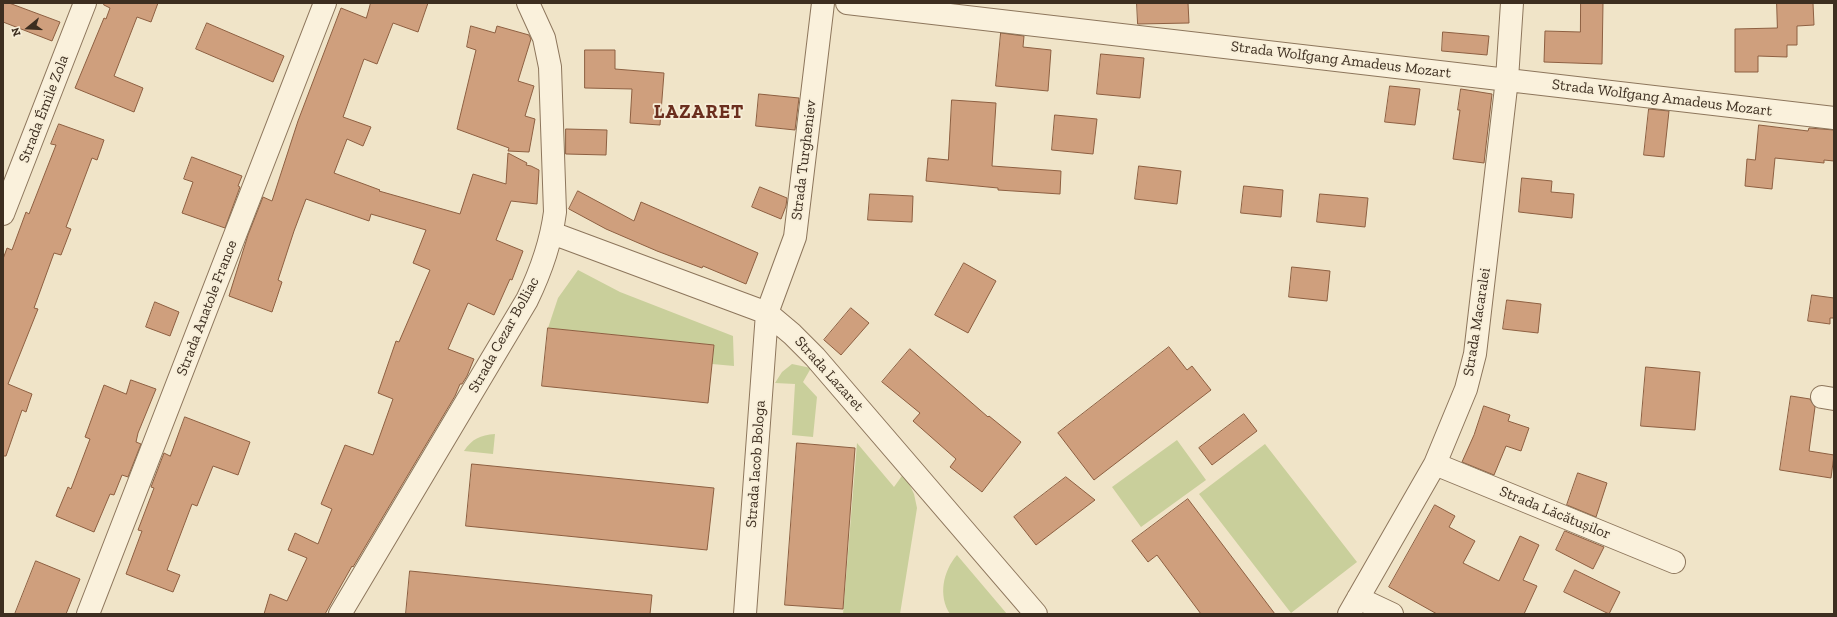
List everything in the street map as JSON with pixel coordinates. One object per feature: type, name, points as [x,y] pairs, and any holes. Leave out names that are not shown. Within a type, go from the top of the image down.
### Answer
[{"type":"street","name":"Strada Émile Zola","points":[[3,214],[85,3]]},
{"type":"street","name":"Strada Anatole France","points":[[88,614],[325,3]]},
{"type":"street","name":"Strada Cezar Bolliac","points":[[340,614],[527,300],[536,280],[552,233],[555,212],[550,67],[544,38],[528,3]]},
{"type":"street","name":"Strada Turgheniev","points":[[767,313],[795,237],[823,3]]},
{"type":"street","name":"Strada Wolfgang Amadeus Mozart","points":[[847,3],[1834,118]]},
{"type":"street","name":"Strada Macaralei","points":[[1354,606],[1435,464],[1466,389],[1475,354],[1508,80],[1512,3]]},
{"type":"street","name":"Strada Lazaret","points":[[552,233],[767,313],[792,334],[815,357],[1036,614]]},
{"type":"street","name":"Strada Iacob Bologa","points":[[744,614],[767,313]]},
{"type":"street","name":"Strada Lăcătușilor","points":[[1435,464],[1674,562]]},
{"type":"street","points":[[1354,606],[1392,614]]},
{"type":"green space","points":[[578,270],[620,292],[733,336],[734,366],[712,364],[714,345],[548,328],[558,298]]},
{"type":"green space","points":[[792,364],[811,368],[803,382],[817,397],[813,437],[792,435],[795,384],[775,383],[782,372]]},
{"type":"green space","points":[[495,434],[493,454],[464,451],[470,443],[477,438]]},
{"type":"green space","points":[[1177,440],[1206,480],[1141,527],[1112,487]]},
{"type":"green space","points":[[857,443],[894,487],[904,473],[914,494],[917,508],[900,614],[843,614]]},
{"type":"green space","points":[[1265,444],[1357,562],[1291,613],[1199,494]]},
{"type":"green space","points":[[957,555],[1007,614],[950,614],[946,607],[943,592],[945,576],[948,568]]},
{"type":"building","points":[[3,3],[9,3],[60,22],[52,41],[3,22]]},
{"type":"building","points":[[104,3],[158,3],[151,22],[137,17],[114,76],[143,88],[134,112],[75,88],[104,18],[106,19],[110,8],[104,5]]},
{"type":"building","points":[[371,3],[428,3],[418,32],[393,23],[377,64],[364,59],[343,117],[371,127],[363,146],[347,139],[334,173],[380,190],[379,191],[460,214],[473,174],[506,184],[508,153],[527,163],[526,165],[539,170],[537,204],[511,201],[496,240],[523,251],[512,280],[510,279],[494,315],[468,303],[448,349],[474,359],[467,376],[462,384],[460,384],[455,396],[353,567],[352,566],[325,614],[264,614],[270,594],[287,601],[307,558],[288,550],[295,533],[318,544],[332,509],[321,504],[345,445],[373,455],[393,399],[378,393],[396,341],[399,342],[430,270],[413,263],[426,230],[371,214],[369,221],[306,199],[278,280],[282,282],[272,312],[229,296],[248,235],[263,197],[272,201],[298,121],[341,8],[366,18]]},
{"type":"building","points":[[1137,3],[1188,3],[1189,23],[1138,24]]},
{"type":"building","points":[[1581,3],[1603,3],[1602,64],[1544,62],[1545,31],[1580,32]]},
{"type":"building","points":[[1777,3],[1813,3],[1814,25],[1797,26],[1797,45],[1787,45],[1787,57],[1758,56],[1758,72],[1735,72],[1735,29],[1777,28]]},
{"type":"building","points":[[207,23],[284,56],[273,82],[196,49]]},
{"type":"building","points":[[471,26],[495,33],[497,26],[529,35],[531,39],[518,81],[534,86],[525,116],[535,119],[529,152],[508,151],[509,148],[457,129],[476,50],[467,47]]},
{"type":"building","points":[[1443,32],[1489,36],[1487,55],[1442,51]]},
{"type":"building","points":[[1001,33],[1024,36],[1023,47],[1051,50],[1048,91],[996,86]]},
{"type":"building","points":[[585,50],[615,50],[615,69],[664,73],[660,125],[630,123],[632,89],[585,88]]},
{"type":"building","points":[[1101,54],[1144,58],[1140,98],[1097,94]]},
{"type":"building","points":[[1390,86],[1420,89],[1415,125],[1385,122]]},
{"type":"building","points":[[1461,89],[1492,94],[1484,163],[1453,159],[1460,110],[1458,110]]},
{"type":"building","points":[[759,94],[799,98],[795,130],[756,126]]},
{"type":"building","points":[[952,100],[996,103],[992,166],[1061,171],[1060,194],[998,190],[998,188],[926,181],[928,158],[948,160]]},
{"type":"building","points":[[1649,109],[1669,111],[1664,157],[1644,155]]},
{"type":"building","points":[[1055,115],[1097,119],[1093,154],[1052,150]]},
{"type":"building","points":[[59,124],[104,140],[97,160],[92,158],[66,227],[71,229],[61,255],[54,253],[34,308],[38,309],[8,384],[32,394],[26,412],[22,410],[6,456],[3,456],[3,259],[7,248],[12,250],[26,212],[29,214],[56,145],[51,144]]},
{"type":"building","points":[[1759,125],[1808,131],[1809,128],[1834,130],[1834,161],[1824,160],[1824,163],[1775,158],[1772,189],[1745,186],[1747,159],[1755,160]]},
{"type":"building","points":[[566,129],[607,130],[606,155],[566,154]]},
{"type":"building","points":[[192,157],[242,176],[238,186],[240,187],[225,228],[182,213],[193,182],[184,179]]},
{"type":"building","points":[[1139,166],[1181,171],[1177,204],[1135,199]]},
{"type":"building","points":[[1522,178],[1552,181],[1551,192],[1574,194],[1572,218],[1519,212]]},
{"type":"building","points":[[1244,186],[1283,190],[1281,217],[1241,213]]},
{"type":"building","points":[[760,187],[787,198],[786,206],[781,219],[752,207]]},
{"type":"building","points":[[578,191],[634,221],[641,202],[758,253],[746,284],[703,266],[702,268],[657,251],[606,229],[569,209]]},
{"type":"building","points":[[870,194],[913,196],[912,222],[868,220]]},
{"type":"building","points":[[1320,194],[1368,198],[1365,227],[1317,222]]},
{"type":"building","points":[[964,263],[996,281],[968,333],[935,315]]},
{"type":"building","points":[[1292,267],[1330,271],[1327,301],[1289,297]]},
{"type":"building","points":[[1812,295],[1834,298],[1834,318],[1830,318],[1830,324],[1808,321]]},
{"type":"building","points":[[1507,300],[1541,304],[1538,333],[1503,329]]},
{"type":"building","points":[[155,302],[179,312],[170,336],[146,327]]},
{"type":"building","points":[[851,308],[869,323],[841,355],[824,340]]},
{"type":"building","points":[[548,328],[714,345],[708,403],[542,386]]},
{"type":"building","points":[[1169,347],[1187,370],[1192,366],[1211,390],[1094,480],[1058,433]]},
{"type":"building","points":[[910,349],[988,417],[989,416],[1021,442],[982,492],[950,467],[956,459],[913,421],[920,413],[882,382]]},
{"type":"building","points":[[1646,367],[1700,372],[1695,430],[1641,426]]},
{"type":"building","points":[[131,380],[156,389],[138,433],[136,442],[141,444],[128,477],[122,475],[114,495],[110,494],[94,532],[56,516],[68,487],[71,489],[90,439],[85,437],[104,385],[126,394]]},
{"type":"building","points":[[1791,396],[1810,399],[1815,407],[1809,451],[1834,455],[1831,478],[1780,470]]},
{"type":"building","points":[[1484,406],[1510,415],[1508,421],[1529,428],[1521,451],[1506,446],[1494,475],[1462,462],[1474,435]]},
{"type":"building","points":[[1244,414],[1257,431],[1212,465],[1199,448]]},
{"type":"building","points":[[185,417],[250,442],[238,475],[213,466],[197,506],[192,504],[167,570],[180,575],[173,592],[126,574],[142,531],[138,530],[154,488],[151,487],[164,453],[170,456]]},
{"type":"building","points":[[797,443],[855,448],[843,609],[785,605]]},
{"type":"building","points":[[472,464],[714,488],[707,550],[466,526]]},
{"type":"building","points":[[1578,473],[1607,483],[1596,517],[1567,505]]},
{"type":"building","points":[[1066,477],[1095,500],[1036,545],[1014,517]]},
{"type":"building","points":[[1188,499],[1275,614],[1201,614],[1157,555],[1148,562],[1132,541]]},
{"type":"building","points":[[1435,505],[1455,516],[1449,527],[1475,541],[1463,563],[1499,581],[1520,536],[1539,545],[1523,580],[1537,586],[1524,614],[1437,614],[1389,587]]},
{"type":"building","points":[[1565,531],[1604,547],[1593,569],[1556,550]]},
{"type":"building","points":[[36,561],[80,579],[66,614],[15,614]]},
{"type":"building","points":[[1575,570],[1620,592],[1609,614],[1564,592]]},
{"type":"building","points":[[410,571],[652,595],[650,614],[406,614]]},
{"type":"district","name":"LAZARET","points":[[699,113]]}]
